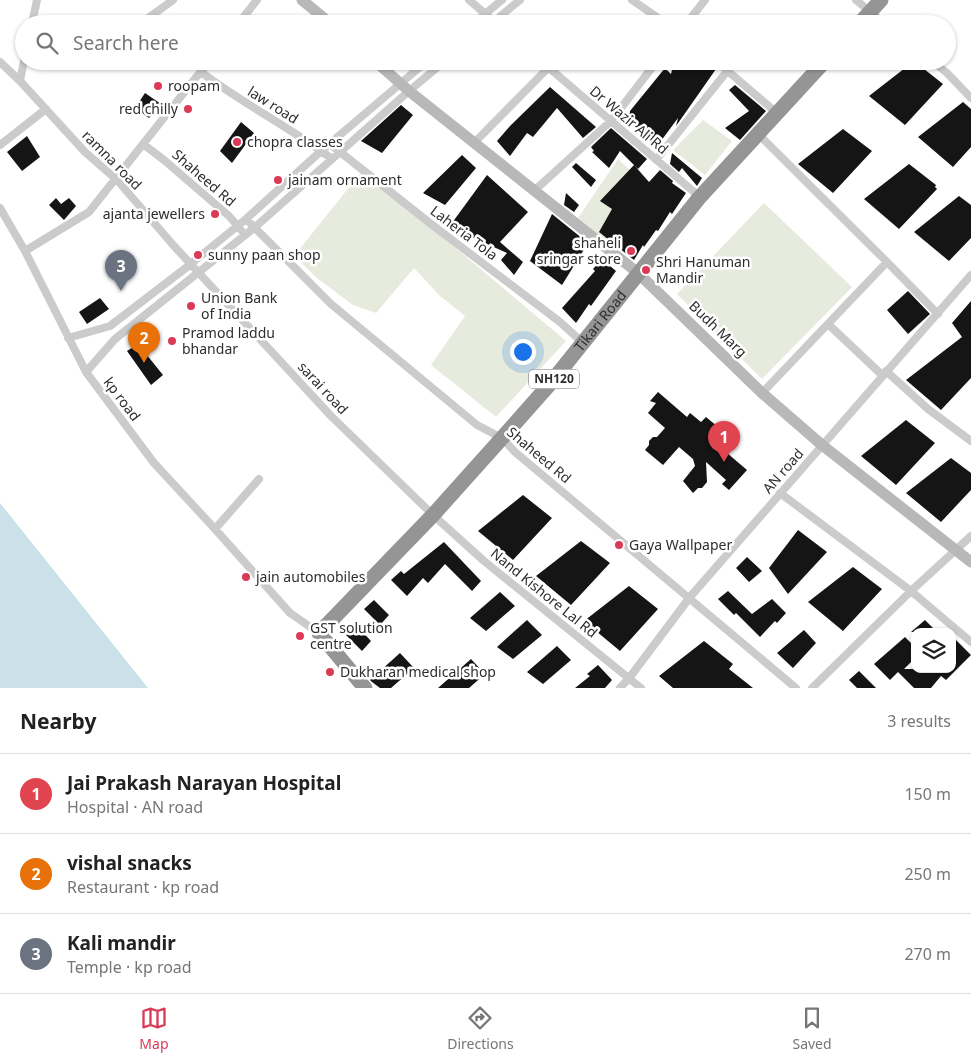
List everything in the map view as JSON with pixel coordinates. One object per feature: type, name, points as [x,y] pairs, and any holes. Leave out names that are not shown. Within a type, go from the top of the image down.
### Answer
[{"type":"highway","points":[[867,15],[880,0]]},
{"type":"highway","name":"Tikari Road","points":[[319,633],[433,515],[549,385],[698,198],[818,70]]},
{"type":"highway","points":[[319,633],[365,688]]},
{"type":"street","points":[[34,15],[37,0]]},
{"type":"street","points":[[152,15],[173,0]]},
{"type":"street","points":[[245,15],[257,0]]},
{"type":"street","points":[[302,0],[320,15]]},
{"type":"street","points":[[469,0],[485,14],[502,0]]},
{"type":"street","points":[[503,15],[520,0]]},
{"type":"street","points":[[632,0],[654,15]]},
{"type":"street","points":[[693,15],[704,0]]},
{"type":"street","points":[[856,0],[874,15]]},
{"type":"street","name":"ramna road","points":[[0,62],[20,80],[85,152],[117,180],[198,272]]},
{"type":"street","points":[[20,80],[22,70]]},
{"type":"street","name":"Budh Marg","points":[[385,70],[638,273],[762,393],[822,445],[971,562]]},
{"type":"street","name":"kp road","points":[[319,633],[290,613],[216,529],[154,464],[86,372],[116,339],[254,228],[332,159],[405,87],[419,70]]},
{"type":"street","name":"kp road","points":[[68,338],[110,326],[238,226],[321,151],[405,87],[431,70]]},
{"type":"street","points":[[475,142],[546,70]]},
{"type":"street","name":"Dr Wazir Ali Rd","points":[[550,70],[694,192],[698,198]]},
{"type":"street","points":[[535,190],[611,121],[650,70]]},
{"type":"street","points":[[656,160],[728,70],[778,114]]},
{"type":"street","points":[[943,70],[971,98]]},
{"type":"street","points":[[25,251],[89,212],[117,180],[143,144],[201,72]]},
{"type":"street","name":"law road","points":[[201,72],[225,90],[332,159]]},
{"type":"street","points":[[0,145],[46,109]]},
{"type":"street","points":[[758,134],[938,314]]},
{"type":"street","name":"Shaheed Rd","points":[[143,144],[229,216],[245,235]]},
{"type":"street","name":"Laheria Tola","points":[[330,144],[560,322],[582,342]]},
{"type":"street","points":[[0,208],[25,251],[86,372]]},
{"type":"street","name":"Shaheed Rd","points":[[246,219],[331,304],[477,425],[502,438],[516,452],[796,688]]},
{"type":"street","points":[[762,393],[887,262]]},
{"type":"street","name":"sarai road","points":[[198,272],[331,416],[433,515]]},
{"type":"street","name":"AN road","points":[[620,688],[630,678],[690,597],[971,275]]},
{"type":"street","points":[[828,324],[884,373],[971,441]]},
{"type":"street","points":[[216,529],[259,480]]},
{"type":"street","points":[[780,493],[911,591],[971,642]]},
{"type":"street","name":"Nand Kishore Lal Rd","points":[[433,515],[484,561],[641,688]]},
{"type":"street","points":[[812,688],[911,591],[971,536]]},
{"type":"shaded area","points":[[703,120],[732,141],[705,175],[673,150]]},
{"type":"shaded area","points":[[618,159],[655,194],[613,248],[578,218]]},
{"type":"shaded area","points":[[363,170],[566,341],[496,417],[431,365],[465,316],[440,296],[414,268],[376,313],[353,305],[317,278],[294,256]]},
{"type":"shaded area","points":[[764,203],[852,287],[762,379],[677,294]]},
{"type":"water","points":[[0,503],[148,688],[0,688]]},
{"type":"building","points":[[663,70],[667,70],[671,74],[672,70],[715,70],[676,126],[678,118],[658,145],[645,137],[629,120],[630,111]]},
{"type":"building","points":[[902,70],[925,70],[943,84],[905,125],[869,96]]},
{"type":"building","points":[[735,85],[766,111],[740,140],[725,128],[749,111],[729,90]]},
{"type":"building","points":[[550,87],[596,127],[583,138],[557,108],[533,137],[527,133],[510,156],[497,141]]},
{"type":"building","points":[[145,93],[161,104],[149,118],[135,108]]},
{"type":"building","points":[[963,102],[971,109],[971,147],[953,167],[918,137]]},
{"type":"building","points":[[401,105],[413,115],[382,153],[361,141]]},
{"type":"building","name":"chopra classes","points":[[241,122],[254,133],[232,163],[220,151]]},
{"type":"building","points":[[611,128],[647,159],[638,169],[620,151],[609,168],[592,152],[594,151],[591,147]]},
{"type":"building","points":[[843,129],[872,151],[833,193],[798,164]]},
{"type":"building","points":[[27,136],[40,157],[22,171],[7,152]]},
{"type":"building","points":[[672,153],[702,178],[697,186],[682,168],[679,172],[670,164]]},
{"type":"building","points":[[462,155],[476,168],[445,205],[423,193]]},
{"type":"building","points":[[576,163],[596,180],[591,187],[572,167]]},
{"type":"building","points":[[909,164],[936,185],[937,189],[899,229],[864,199]]},
{"type":"building","points":[[634,165],[649,182],[660,170],[673,181],[672,183],[686,193],[672,214],[670,212],[658,231],[656,230],[644,247],[643,245],[634,260],[599,232],[612,209],[600,201]]},
{"type":"building","points":[[487,175],[528,212],[500,242],[523,262],[514,275],[501,260],[507,253],[449,227]]},
{"type":"building","points":[[566,193],[579,205],[574,212],[564,205]]},
{"type":"building","points":[[959,196],[971,205],[971,238],[949,261],[914,232]]},
{"type":"building","points":[[56,198],[61,204],[69,198],[76,206],[64,220],[49,205]]},
{"type":"building","points":[[552,214],[588,243],[562,285],[530,261]]},
{"type":"building","points":[[602,259],[616,271],[591,306],[589,304],[576,323],[562,308],[595,271],[593,269]]},
{"type":"building","points":[[908,291],[930,314],[908,334],[887,310]]},
{"type":"building","points":[[100,298],[109,309],[87,324],[79,312]]},
{"type":"building","points":[[971,301],[971,378],[941,410],[906,380],[962,337],[952,323]]},
{"type":"building","points":[[138,344],[163,375],[151,385],[127,351]]},
{"type":"building","points":[[658,392],[687,417],[690,413],[701,422],[706,417],[718,427],[713,433],[724,443],[720,447],[747,470],[729,490],[722,484],[726,480],[706,462],[707,482],[702,488],[698,488],[693,493],[683,481],[695,466],[693,459],[679,447],[663,465],[645,450],[649,445],[649,441],[653,437],[657,437],[665,428],[648,413],[656,403],[650,401]]},
{"type":"building","points":[[906,420],[935,443],[896,485],[861,456]]},
{"type":"building","points":[[951,458],[971,473],[971,490],[941,522],[906,493]]},
{"type":"building","points":[[523,495],[552,518],[513,560],[478,531]]},
{"type":"building","points":[[798,530],[827,552],[788,594],[769,568]]},
{"type":"building","points":[[581,541],[610,563],[571,605],[536,576]]},
{"type":"building","points":[[444,542],[481,581],[472,591],[445,564],[428,583],[423,578],[407,596],[391,580],[401,571],[404,574]]},
{"type":"building","points":[[747,557],[762,571],[749,582],[736,568]]},
{"type":"building","points":[[853,567],[882,589],[843,631],[808,602]]},
{"type":"building","points":[[629,586],[658,609],[620,651],[584,621]]},
{"type":"building","points":[[728,591],[752,614],[772,599],[786,613],[777,623],[775,621],[760,637],[736,613],[734,615],[718,599]]},
{"type":"building","points":[[500,592],[515,606],[486,631],[470,618]]},
{"type":"building","points":[[374,600],[389,615],[380,625],[364,609]]},
{"type":"building","points":[[527,620],[542,635],[513,659],[497,647]]},
{"type":"building","points":[[925,620],[933,628],[916,628]]},
{"type":"building","points":[[357,626],[371,641],[362,651],[346,635]]},
{"type":"building","points":[[804,630],[816,643],[793,668],[777,653]]},
{"type":"building","points":[[905,637],[911,643],[911,662],[904,669],[911,669],[911,673],[953,673],[946,680],[941,676],[931,688],[914,688],[898,672],[890,680],[874,664]]},
{"type":"building","points":[[956,640],[971,655],[956,670]]},
{"type":"building","points":[[704,641],[733,664],[729,669],[753,688],[673,688],[659,676]]},
{"type":"building","points":[[557,646],[571,660],[543,684],[527,672]]},
{"type":"building","points":[[400,653],[414,668],[391,688],[380,688],[370,680]]},
{"type":"building","points":[[471,659],[485,674],[469,688],[438,688]]},
{"type":"building","points":[[598,665],[612,680],[605,688],[575,688],[590,676],[587,674]]},
{"type":"building","points":[[859,671],[876,688],[857,688],[849,680]]},
{"type":"place","name":"roopam","points":[[158,86]]},
{"type":"place","name":"red chilly","points":[[188,109]]},
{"type":"place","name":"chopra classes","points":[[237,142]]},
{"type":"place","name":"jainam ornament","points":[[278,180]]},
{"type":"place","name":"ajanta jewellers","points":[[215,214]]},
{"type":"place","name":"shaheli sringar store","points":[[631,251]]},
{"type":"place","name":"sunny paan shop","points":[[198,255]]},
{"type":"place","name":"Shri Hanuman Mandir","points":[[646,270]]},
{"type":"place","name":"Kali mandir","points":[[121,291]]},
{"type":"place","name":"Union Bank of India","points":[[191,306]]},
{"type":"place","name":"Pramod laddu bhandar","points":[[172,341]]},
{"type":"place","name":"vishal snacks","points":[[144,363]]},
{"type":"place","name":"Jai Prakash Narayan Hospital","points":[[724,462]]},
{"type":"place","name":"Gaya Wallpaper","points":[[619,545]]},
{"type":"place","name":"jain automobiles","points":[[246,577]]},
{"type":"place","name":"GST solution centre","points":[[300,636]]},
{"type":"place","name":"Dukharan medical shop","points":[[330,672]]}]
